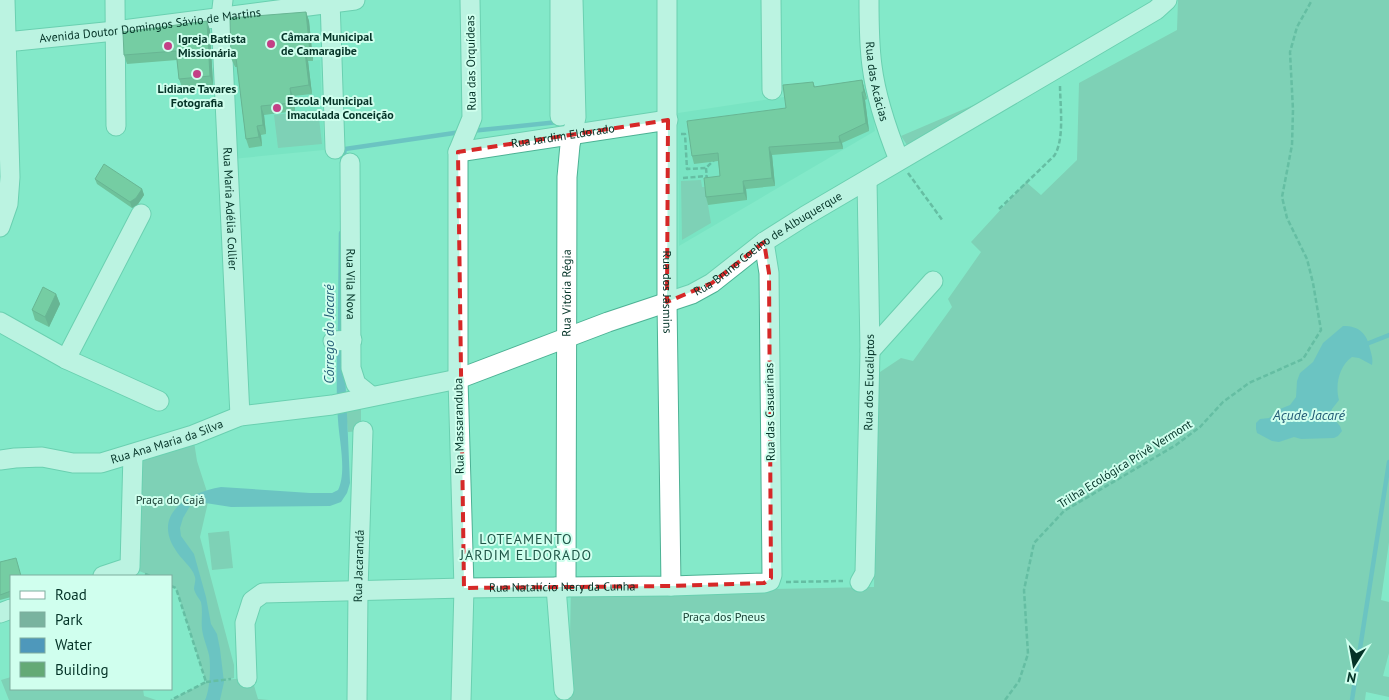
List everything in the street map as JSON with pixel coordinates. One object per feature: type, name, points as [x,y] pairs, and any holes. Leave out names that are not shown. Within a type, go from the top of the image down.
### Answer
[{"type":"street","points":[[0,227],[8,204],[10,177],[5,0]]},
{"type":"street","points":[[115,0],[116,126]]},
{"type":"street","name":"Avenida Doutor Domingos Sávio de Martins","points":[[6,42],[115,31],[222,9],[355,0]]},
{"type":"street","name":"Rua das Orquídeas","points":[[458,149],[472,118],[470,0]]},
{"type":"street","points":[[560,0],[560,116]]},
{"type":"street","name":"Rua Vitória Régia","points":[[564,690],[561,587],[566,338],[566,177],[576,117],[573,0]]},
{"type":"street","name":"Rua dos Jasmins","points":[[667,0],[673,129],[667,179],[671,586]]},
{"type":"street","points":[[771,0],[772,90]]},
{"type":"street","name":"Rua das Acácias","points":[[869,0],[872,68],[887,131],[902,164]]},
{"type":"street","name":"Rua Bruno Coelho de Albuquerque","points":[[332,404],[458,379],[566,338],[692,294],[712,283],[764,242],[805,216],[867,180],[902,164],[1060,66],[1156,10],[1167,0]]},
{"type":"street","points":[[330,2],[335,149]]},
{"type":"street","name":"Rua Maria Adélia Collier","points":[[222,9],[240,416]]},
{"type":"street","name":"Rua Jardim Eldorado","points":[[458,149],[574,134],[673,129]]},
{"type":"street","name":"Rua Massaranduba","points":[[458,149],[458,379],[464,588],[461,700]]},
{"type":"street","name":"Rua Vila Nova","points":[[350,163],[342,341],[352,376],[367,397]]},
{"type":"street","name":"Rua dos Eucaliptos","points":[[860,582],[865,573],[870,351],[867,180]]},
{"type":"street","points":[[66,359],[141,214]]},
{"type":"street","name":"Rua das Casuarinas","points":[[764,242],[768,273],[772,565],[770,581]]},
{"type":"street","points":[[870,351],[933,281]]},
{"type":"street","points":[[0,322],[66,359],[159,401]]},
{"type":"street","name":"Rua Ana Maria da Silva","points":[[0,460],[42,457],[73,463],[101,463],[192,435],[240,416],[332,404]]},
{"type":"street","name":"Rua Jacarandá","points":[[357,700],[363,432]]},
{"type":"street","points":[[106,575],[130,567],[133,454]]},
{"type":"street","name":"Rua Natalício Nery da Cunha","points":[[241,678],[245,623],[252,601],[264,593],[464,588],[671,586],[764,583],[770,581]]},
{"type":"path","name":"Trilha Ecológica Privê Vermont","points":[[1005,700],[1019,681],[1028,654],[1024,590],[1034,543],[1064,511],[1176,445],[1200,427],[1224,402],[1249,383],[1303,359],[1321,330],[1313,283],[1306,259],[1287,218],[1282,197],[1292,145],[1293,110],[1290,52],[1297,27],[1312,0]]},
{"type":"path","points":[[999,209],[1059,149],[1061,139],[1060,66]]},
{"type":"path","points":[[689,126],[673,129],[686,169],[706,168],[718,156]]},
{"type":"path","points":[[902,164],[943,221]]},
{"type":"path","points":[[706,168],[707,182]]},
{"type":"path","points":[[667,179],[707,176]]},
{"type":"path","points":[[770,581],[860,582]]},
{"type":"path","points":[[172,586],[176,588],[206,682]]},
{"type":"path","points":[[171,700],[206,682],[241,678]]},
{"type":"highlighted area","points":[[668,120],[667,302],[712,283],[764,242],[769,273],[771,578],[764,583],[464,588],[458,152]]},
{"type":"shaded area","name":"Escola Municipal Imaculada Conceição","points":[[320,60],[324,150],[232,159],[233,67]]},
{"type":"shaded area","points":[[870,84],[875,131],[679,246],[678,113]]},
{"type":"green space","name":"Praça dos Pneus","points":[[1178,0],[1389,0],[1389,542],[1381,600],[1389,602],[1389,653],[1383,676],[1389,677],[1389,697],[1366,692],[1365,700],[556,700],[569,693],[571,584],[773,589],[874,587],[877,374],[901,358],[913,361],[952,307],[948,299],[981,252],[971,242],[1026,182],[1041,195],[1077,160],[1079,83],[1177,30]]},
{"type":"green space","points":[[990,98],[907,145],[901,136]]},
{"type":"green space","points":[[318,110],[322,144],[278,148],[274,115]]},
{"type":"green space","points":[[701,180],[702,187],[705,187],[711,223],[682,240],[681,181]]},
{"type":"green space","points":[[361,399],[361,431],[348,432],[345,402]]},
{"type":"green space","name":"Praça do Cajá","points":[[193,435],[197,461],[209,498],[200,537],[234,665],[234,678],[226,680],[244,678],[253,682],[258,699],[269,700],[171,700],[206,682],[176,588],[172,586],[172,575],[149,575],[130,567],[133,454]]},
{"type":"green space","points":[[229,531],[233,568],[212,570],[208,533]]},
{"type":"green space","points":[[10,677],[10,690],[143,690],[144,696],[156,700],[9,700],[1,680]]},
{"type":"water","name":"Açude Jacaré","points":[[1343,326],[1354,327],[1365,335],[1372,356],[1372,365],[1359,358],[1352,357],[1341,371],[1338,382],[1339,400],[1330,414],[1342,431],[1338,436],[1334,438],[1301,439],[1294,437],[1279,442],[1272,441],[1257,433],[1256,423],[1260,419],[1269,418],[1280,409],[1290,405],[1296,397],[1297,381],[1300,373],[1313,362],[1323,343]]},
{"type":"water","name":"Córrego do Jacaré","points":[[344,347],[350,483],[347,493],[341,502],[330,506],[231,507],[199,502],[190,506],[183,518],[180,528],[181,536],[194,554],[206,597],[211,624],[217,634],[224,682],[220,700],[205,700],[209,684],[210,665],[202,629],[201,602],[194,589],[195,579],[193,573],[177,553],[169,536],[168,525],[171,515],[187,499],[221,487],[310,493],[332,493],[338,490],[341,483],[342,456],[337,411],[337,349]]},
{"type":"building","points":[[306,12],[310,52],[305,52],[309,85],[290,88],[292,103],[261,106],[263,125],[257,126],[259,137],[246,139],[236,58],[231,58],[230,18]]},
{"type":"building","name":"Igreja Batista Missionária","points":[[207,21],[210,76],[179,79],[176,51],[124,55],[123,32]]},
{"type":"building","points":[[862,80],[866,123],[839,136],[840,142],[769,147],[772,178],[743,181],[744,193],[706,197],[704,178],[720,176],[718,153],[692,156],[687,121],[786,108],[783,85],[813,82],[814,87]]},
{"type":"building","points":[[104,164],[142,189],[136,198],[130,202],[95,179]]},
{"type":"building","points":[[43,287],[56,294],[45,317],[32,310]]},
{"type":"building","points":[[16,558],[21,575],[10,575],[10,591],[0,595],[0,562]]},
{"type":"waterway","name":"Córrego do Jacaré","points":[[471,131],[558,122]]},
{"type":"waterway","name":"Córrego do Jacaré","points":[[342,163],[345,149],[461,132]]},
{"type":"waterway","name":"Córrego do Jacaré","points":[[340,336],[341,233]]},
{"type":"waterway","points":[[1369,343],[1389,335]]},
{"type":"waterway","points":[[1352,700],[1389,462]]},
{"type":"place","name":"Câmara Municipal de Camaragibe","points":[[271,44]]},
{"type":"place","name":"Igreja Batista Missionária","points":[[168,46]]},
{"type":"place","name":"Lidiane Tavares Fotografia","points":[[197,74]]},
{"type":"place","name":"Escola Municipal Imaculada Conceição","points":[[277,108]]},
{"type":"district","name":"LOTEAMENTO JARDIM ELDORADO","points":[[526,548]]}]
